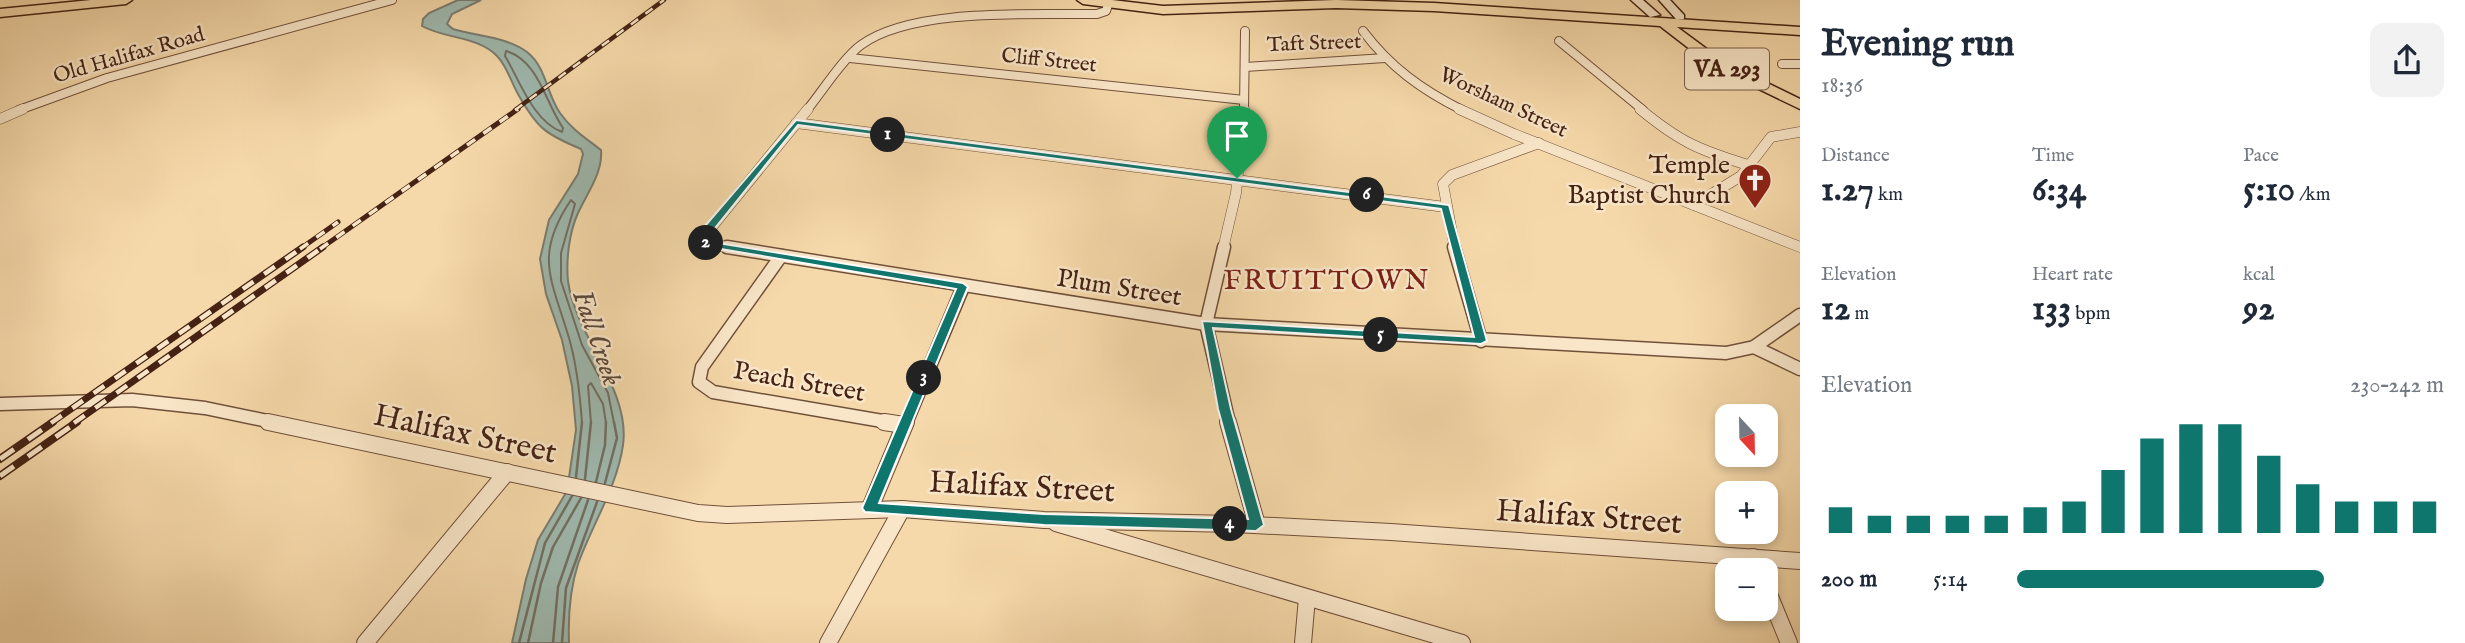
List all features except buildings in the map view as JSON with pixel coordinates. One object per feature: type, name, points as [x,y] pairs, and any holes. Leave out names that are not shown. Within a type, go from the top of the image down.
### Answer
[{"type":"main road","points":[[0,13],[126,0]]},
{"type":"main road","points":[[1083,0],[1108,5],[1174,10],[1336,4],[1800,24]]},
{"type":"main road","name":"VA 293","points":[[1638,2],[1718,64],[1800,105]]},
{"type":"main road","name":"VA 293","points":[[1666,2],[1716,50],[1800,96]]},
{"type":"main road","points":[[1682,19],[1800,32]]},
{"type":"street","name":"Old Halifax Road","points":[[0,119],[94,82],[392,0]]},
{"type":"street","points":[[796,123],[872,36],[966,15],[1097,14],[1106,11],[1108,5]]},
{"type":"street","points":[[1245,31],[1244,100],[1237,178],[1206,324],[1256,525]]},
{"type":"street","name":"Worsham Street","points":[[1363,31],[1385,58],[1410,79],[1446,101],[1539,143],[1800,247]]},
{"type":"street","points":[[1559,41],[1671,134],[1700,150],[1748,165]]},
{"type":"street","name":"Cliff Street","points":[[850,58],[1244,100]]},
{"type":"street","name":"Taft Street","points":[[1245,67],[1385,58]]},
{"type":"street","points":[[1782,64],[1800,64]]},
{"type":"street","points":[[796,123],[1446,207]]},
{"type":"street","name":"Plum Street","points":[[796,123],[702,235],[704,242],[963,287],[1206,324],[1715,353],[1742,351],[1754,347],[1800,315]]},
{"type":"street","points":[[1694,205],[1741,176],[1771,137],[1800,132]]},
{"type":"street","points":[[1481,341],[1446,207],[1443,184],[1452,175],[1539,143]]},
{"type":"street","name":"Peach Street","points":[[781,256],[698,376],[699,382],[713,392],[904,425]]},
{"type":"street","points":[[870,508],[963,287]]},
{"type":"street","points":[[1754,347],[1800,369]]},
{"type":"street","name":"Halifax Street","points":[[0,404],[132,400],[194,406],[649,504],[727,515],[870,508],[1044,520],[1256,525],[1715,561]]},
{"type":"street","points":[[365,643],[507,472]]},
{"type":"street","points":[[828,643],[902,509]]},
{"type":"street","points":[[1044,520],[1462,643]]},
{"type":"street","name":"Halifax Street","points":[[1778,562],[1800,561]]},
{"type":"street","points":[[1303,643],[1307,598]]},
{"type":"street","points":[[1778,616],[1789,643]]},
{"type":"water","points":[[458,0],[481,0],[452,14],[447,24],[453,29],[510,43],[527,52],[539,65],[564,119],[601,150],[600,167],[572,229],[568,281],[581,322],[619,404],[623,445],[604,506],[575,574],[570,603],[569,643],[512,643],[538,540],[567,491],[576,430],[572,386],[562,340],[546,294],[540,259],[549,220],[578,174],[583,154],[581,149],[543,129],[531,115],[497,56],[471,41],[422,26],[423,19],[429,13]]},
{"type":"railway","points":[[515,110],[664,0]]},
{"type":"railway","points":[[320,249],[518,109]]},
{"type":"railway","points":[[300,249],[338,222]]},
{"type":"railway","points":[[51,423],[303,247]]},
{"type":"railway","points":[[74,423],[323,247]]},
{"type":"railway","points":[[0,459],[53,422]]},
{"type":"railway","points":[[0,476],[77,422]]},
{"type":"place","name":"Temple Baptist Church","points":[[1755,210]]},
{"type":"district","name":"FRUITTOWN","points":[[1327,281]]},
{"type":"route","points":[[796,123],[1237,178],[1446,207],[1481,341],[1206,324],[1256,525],[1044,520],[870,508],[963,287],[709,244],[702,239],[702,235],[796,123]]},
{"type":"water label","name":"Fall Creek","points":[[596,338]]}]
